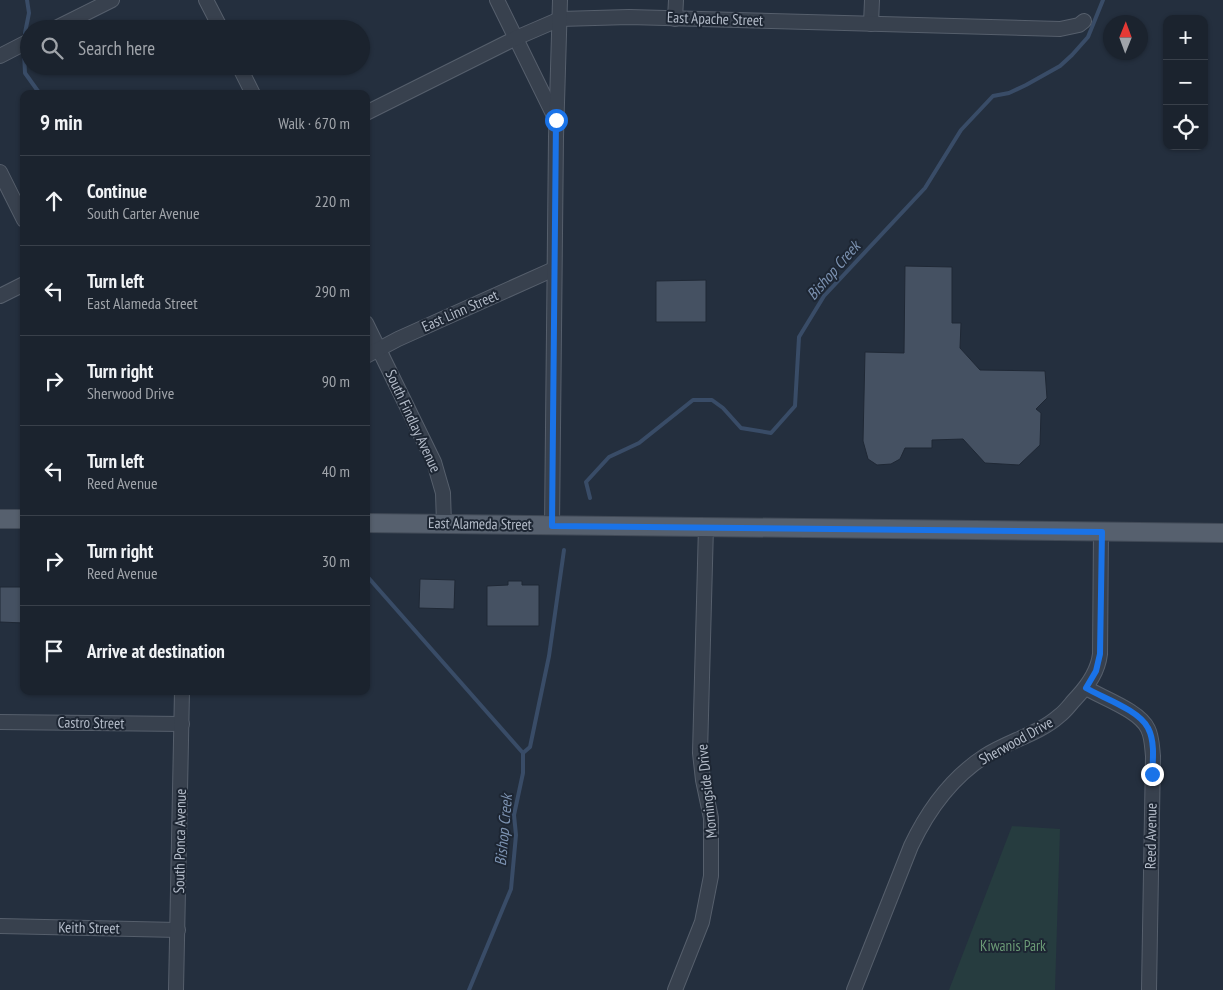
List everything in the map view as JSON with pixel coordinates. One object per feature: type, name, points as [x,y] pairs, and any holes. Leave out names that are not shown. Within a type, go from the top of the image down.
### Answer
[{"type":"main road","points":[[0,518],[20,519]]},
{"type":"main road","name":"East Alameda Street","points":[[370,523],[1223,534]]},
{"type":"street","points":[[72,20],[112,0]]},
{"type":"street","points":[[206,0],[216,20]]},
{"type":"street","points":[[497,0],[556,120]]},
{"type":"street","points":[[552,526],[556,120],[560,0]]},
{"type":"street","points":[[675,18],[676,0]]},
{"type":"street","points":[[871,24],[872,0]]},
{"type":"street","name":"East Apache Street","points":[[370,111],[516,38],[560,19],[629,16],[1060,29],[1079,25],[1084,21]]},
{"type":"street","points":[[0,56],[20,46]]},
{"type":"street","points":[[244,75],[251,90]]},
{"type":"street","points":[[0,172],[20,212]]},
{"type":"street","name":"East Linn Street","points":[[370,354],[554,269]]},
{"type":"street","points":[[0,296],[20,286]]},
{"type":"street","name":"South Findlay Avenue","points":[[370,331],[434,462],[443,493],[444,524]]},
{"type":"street","name":"Morningside Drive","points":[[675,990],[702,922],[711,876],[711,818],[703,780],[700,753],[706,526]]},
{"type":"street","name":"Sherwood Drive","points":[[854,990],[919,828],[940,797],[961,774],[984,756],[1055,720],[1086,688],[1096,671],[1100,654],[1102,532]]},
{"type":"street","name":"Reed Avenue","points":[[1086,688],[1128,710],[1143,721],[1150,735],[1153,756],[1149,990]]},
{"type":"street","name":"South Ponca Avenue","points":[[176,990],[182,695]]},
{"type":"street","name":"Castro Street","points":[[0,722],[182,724]]},
{"type":"street","name":"Keith Street","points":[[0,926],[178,930]]},
{"type":"green space","name":"Kiwanis Park","points":[[1012,826],[1060,829],[1055,990],[949,990]]},
{"type":"building","points":[[905,266],[952,267],[952,323],[961,323],[960,348],[980,370],[1045,371],[1047,398],[1036,409],[1041,413],[1040,445],[1019,465],[985,463],[963,439],[932,440],[932,448],[905,448],[900,459],[891,464],[877,465],[868,459],[863,441],[865,352],[904,353]]},
{"type":"building","points":[[706,280],[706,322],[656,322],[656,281]]},
{"type":"building","points":[[420,579],[455,580],[454,609],[419,608]]},
{"type":"building","points":[[508,581],[522,581],[522,585],[539,585],[539,626],[487,626],[487,586],[508,585]]},
{"type":"building","points":[[0,587],[20,587],[20,623],[0,622]]},
{"type":"waterway","points":[[27,0],[29,13],[28,20]]},
{"type":"waterway","name":"Bishop Creek","points":[[590,498],[586,482],[609,457],[639,443],[693,400],[712,400],[723,408],[741,428],[771,433],[795,406],[799,337],[824,296],[925,188],[961,130],[993,96],[1009,93],[1026,85],[1060,66],[1072,55],[1088,37],[1103,0]]},
{"type":"waterway","points":[[26,75],[37,90]]},
{"type":"waterway","name":"Bishop Creek","points":[[523,753],[530,747],[549,656],[564,550]]},
{"type":"waterway","points":[[370,580],[523,753]]},
{"type":"waterway","name":"Bishop Creek","points":[[469,990],[511,889],[516,835],[514,815],[523,773],[523,753]]},
{"type":"route","points":[[556,120],[552,526],[706,526],[1102,532],[1100,654],[1096,671],[1086,688],[1128,710],[1143,721],[1150,735],[1153,756],[1152,774]]}]
